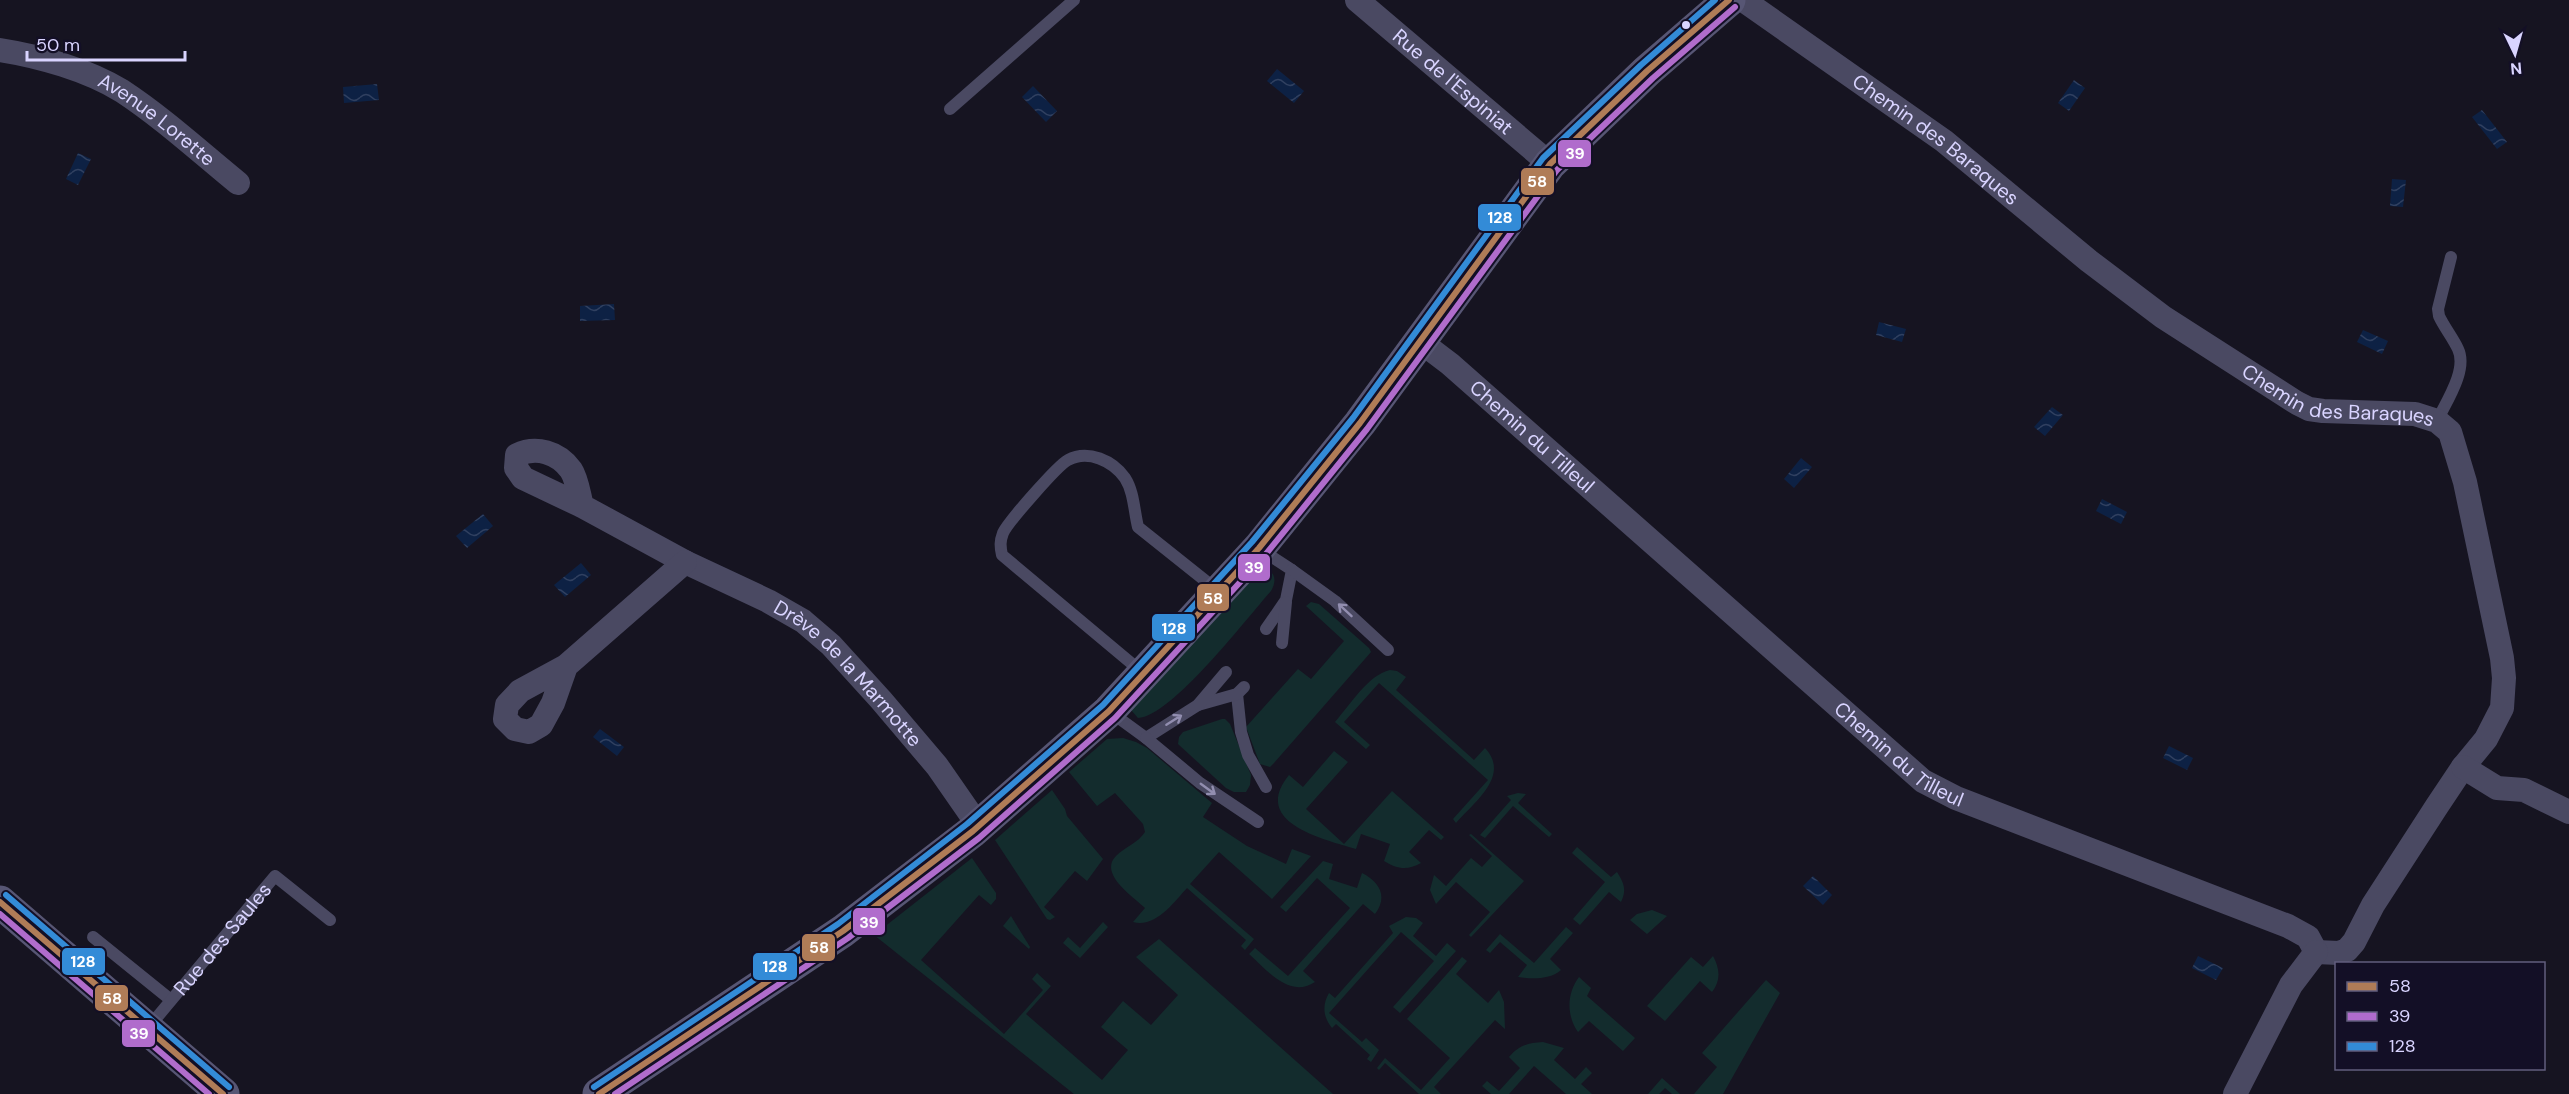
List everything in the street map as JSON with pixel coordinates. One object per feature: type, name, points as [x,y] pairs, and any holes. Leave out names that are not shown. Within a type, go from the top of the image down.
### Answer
[{"type":"main road","points":[[599,1094],[843,931],[978,825],[1108,711],[1259,548],[1360,423],[1421,342],[1481,255],[1550,164],[1647,71],[1729,0]]},
{"type":"main road","points":[[0,902],[223,1094]]},
{"type":"street","name":"Rue de l'Espiniat","points":[[1357,0],[1550,164]]},
{"type":"street","name":"Chemin des Baraques","points":[[1743,0],[1944,141],[2089,261],[2163,317],[2297,403],[2309,409],[2324,411],[2415,414],[2437,421],[2450,432],[2460,462],[2502,658],[2504,697],[2497,720],[2486,739],[2463,767],[2373,905],[2354,942],[2347,950],[2339,954],[2316,952]]},
{"type":"street","name":"Avenue Lorette","points":[[0,50],[37,56],[120,90],[238,183]]},
{"type":"street","name":"Chemin du Tilleul","points":[[1421,342],[1450,364],[1923,781],[1956,798],[2288,926],[2308,937],[2316,952]]},
{"type":"street","name":"Drève de la Marmotte","points":[[582,506],[685,562],[794,616],[831,645],[937,766],[978,825]]},
{"type":"street","points":[[566,666],[685,562]]},
{"type":"street","points":[[2463,767],[2497,788],[2524,790],[2569,812]]},
{"type":"street","points":[[2235,1094],[2291,986],[2316,952]]},
{"type":"lane","points":[[951,109],[1074,0]]},
{"type":"lane","points":[[2437,421],[2453,387],[2461,362],[2459,351],[2439,316],[2438,309],[2451,257]]},
{"type":"lane","points":[[1144,674],[1002,555],[1000,545],[1004,531],[1067,460],[1083,455],[1104,459],[1124,477],[1131,492],[1138,527],[1220,592]]},
{"type":"lane","points":[[1259,548],[1335,601],[1388,650]]},
{"type":"lane","points":[[1282,643],[1286,600],[1292,570]]},
{"type":"lane","points":[[1266,629],[1286,600]]},
{"type":"lane","points":[[1198,705],[1226,672]]},
{"type":"lane","points":[[1146,738],[1198,705],[1240,691],[1241,732],[1248,755],[1266,787]]},
{"type":"lane","points":[[1108,711],[1146,738],[1200,783],[1258,822]]},
{"type":"lane","name":"Rue des Saules","points":[[147,1029],[275,876],[330,920]]},
{"type":"lane","name":"Rue des Saules","points":[[93,937],[171,1000]]},
{"type":"green space","points":[[1261,569],[1270,571],[1274,576],[1271,591],[1188,684],[1169,702],[1152,713],[1138,718],[1131,710]]},
{"type":"green space","points":[[1311,602],[1319,604],[1371,652],[1270,767],[1260,764],[1246,727],[1298,669],[1311,679],[1344,641],[1306,606]]},
{"type":"green space","points":[[1390,670],[1397,671],[1406,677],[1396,690],[1474,760],[1485,748],[1492,758],[1494,769],[1487,788],[1456,823],[1453,819],[1488,780],[1379,683],[1344,722],[1370,745],[1366,749],[1335,722],[1367,684]]},
{"type":"green space","points":[[1222,719],[1230,724],[1251,775],[1250,785],[1246,792],[1234,792],[1226,788],[1178,744],[1183,732]]},
{"type":"green space","points":[[1123,738],[1147,748],[1212,803],[1203,817],[1247,846],[1286,864],[1292,849],[1311,856],[1272,899],[1219,852],[1190,884],[1254,939],[1245,950],[1241,946],[1246,940],[1187,888],[1157,918],[1141,923],[1133,922],[1145,908],[1120,885],[1111,870],[1116,856],[1145,832],[1143,824],[1115,793],[1097,806],[1069,772],[1107,739]]},
{"type":"green space","points":[[1334,751],[1348,762],[1306,809],[1344,844],[1392,791],[1444,837],[1441,840],[1429,830],[1409,852],[1421,863],[1407,868],[1393,866],[1384,861],[1390,844],[1361,834],[1356,849],[1310,834],[1285,817],[1279,805],[1279,792],[1289,775],[1303,787]]},
{"type":"green space","points":[[1052,790],[1067,816],[1103,859],[1087,881],[1075,871],[1044,907],[1055,917],[1050,920],[1047,919],[995,840]]},
{"type":"green space","points":[[1518,793],[1526,794],[1518,803],[1552,834],[1549,837],[1513,806],[1485,838],[1480,835],[1511,800],[1507,796]]},
{"type":"green space","points":[[1471,834],[1524,881],[1471,937],[1469,935],[1490,912],[1456,882],[1436,904],[1430,890],[1434,875],[1446,886],[1471,858],[1482,867],[1492,856],[1469,835]]},
{"type":"green space","points":[[1577,847],[1611,877],[1617,872],[1624,890],[1621,902],[1609,892],[1580,925],[1573,919],[1605,882],[1572,853]]},
{"type":"green space","points":[[972,858],[996,893],[996,899],[991,905],[979,895],[921,960],[1004,1034],[1043,990],[1032,979],[1037,973],[1051,986],[1026,1014],[1102,1080],[1128,1050],[1101,1027],[1123,1001],[1151,1025],[1178,995],[1136,957],[1159,939],[1333,1094],[1074,1094],[874,935]]},
{"type":"green space","points":[[1323,861],[1333,864],[1329,879],[1357,888],[1362,873],[1368,877],[1380,890],[1381,902],[1375,914],[1363,904],[1303,971],[1315,982],[1296,987],[1287,985],[1249,954],[1255,948],[1288,976],[1350,908],[1317,878],[1286,912],[1280,907]]},
{"type":"green space","points":[[1652,910],[1667,916],[1647,934],[1630,920],[1637,914]]},
{"type":"green space","points":[[1011,916],[1030,947],[1029,949],[1003,926]]},
{"type":"green space","points":[[1406,917],[1416,918],[1423,923],[1413,936],[1436,956],[1447,943],[1456,951],[1400,1013],[1393,1007],[1434,961],[1401,932],[1329,1013],[1362,1042],[1366,1038],[1379,1050],[1371,1062],[1367,1059],[1370,1055],[1336,1024],[1332,1028],[1325,1015],[1324,1006],[1329,993],[1335,998],[1393,933],[1389,926]]},
{"type":"green space","points":[[1103,922],[1108,927],[1080,958],[1063,943],[1068,937],[1080,948]]},
{"type":"green space","points":[[1566,927],[1573,933],[1550,959],[1561,970],[1551,976],[1518,977],[1527,965],[1500,942],[1490,953],[1486,950],[1500,934],[1534,963]]},
{"type":"green space","points":[[1713,956],[1718,974],[1717,983],[1712,992],[1700,981],[1665,1021],[1647,1006],[1691,957],[1703,967]]},
{"type":"green space","points":[[1462,957],[1467,961],[1456,974],[1488,1003],[1499,990],[1504,1002],[1505,1029],[1495,1020],[1434,1087],[1441,1094],[1419,1094],[1385,1063],[1379,1070],[1377,1068],[1385,1058],[1421,1090],[1450,1058],[1407,1019]]},
{"type":"green space","points":[[1579,977],[1591,988],[1587,996],[1635,1038],[1623,1051],[1589,1021],[1578,1032],[1571,1018],[1570,997]]},
{"type":"green space","points":[[1766,980],[1780,993],[1723,1094],[1694,1094],[1717,1067],[1702,1053]]},
{"type":"green space","points":[[1543,1042],[1564,1048],[1554,1060],[1575,1079],[1586,1067],[1592,1073],[1581,1084],[1592,1094],[1566,1094],[1534,1066],[1509,1094],[1491,1094],[1482,1086],[1487,1081],[1499,1091],[1520,1068],[1509,1057],[1524,1045]]},
{"type":"green space","points":[[1662,1078],[1680,1094],[1672,1094],[1665,1088],[1659,1094],[1648,1094]]},
{"type":"water","points":[[1277,69],[1304,91],[1294,103],[1267,81]]},
{"type":"water","points":[[2074,80],[2085,88],[2069,111],[2058,103]]},
{"type":"water","points":[[377,84],[379,100],[344,103],[343,87]]},
{"type":"water","points":[[1033,86],[1057,111],[1046,122],[1022,97]]},
{"type":"water","points":[[2482,110],[2507,142],[2497,149],[2472,117]]},
{"type":"water","points":[[78,153],[91,159],[78,185],[66,179]]},
{"type":"water","points":[[2392,179],[2406,180],[2403,207],[2390,206]]},
{"type":"water","points":[[614,304],[615,320],[580,321],[580,306]]},
{"type":"water","points":[[1879,322],[1906,329],[1902,342],[1876,335]]},
{"type":"water","points":[[2363,330],[2388,341],[2382,354],[2357,342]]},
{"type":"water","points":[[2052,407],[2063,415],[2045,436],[2034,427]]},
{"type":"water","points":[[1801,458],[1812,467],[1794,488],[1784,479]]},
{"type":"water","points":[[2102,499],[2127,512],[2121,524],[2096,511]]},
{"type":"water","points":[[483,514],[493,526],[467,548],[456,536]]},
{"type":"water","points":[[581,563],[591,575],[565,597],[554,585]]},
{"type":"water","points":[[600,729],[624,747],[617,756],[593,737]]},
{"type":"water","points":[[2169,746],[2193,758],[2187,770],[2163,758]]},
{"type":"water","points":[[1813,876],[1832,895],[1823,905],[1803,886]]},
{"type":"water","points":[[2198,956],[2223,968],[2216,980],[2192,968]]},
{"type":"transit line","name":"128","points":[[594,1087],[838,924],[967,824],[1103,705],[1252,542],[1353,418],[1543,158],[1641,65],[1715,0]]},
{"type":"transit line","name":"58","points":[[599,1094],[843,931],[973,831],[1109,711],[1259,548],[1360,423],[1550,164],[1647,71],[1729,0]]},
{"type":"transit line","name":"39","points":[[615,1094],[848,938],[979,838],[1115,718],[1266,554],[1367,429],[1557,170],[1653,78],[1735,7]]},
{"type":"transit line","name":"128","points":[[6,895],[229,1087]]},
{"type":"transit line","name":"58","points":[[0,902],[223,1094]]},
{"type":"transit line","name":"39","points":[[0,914],[209,1094]]}]
